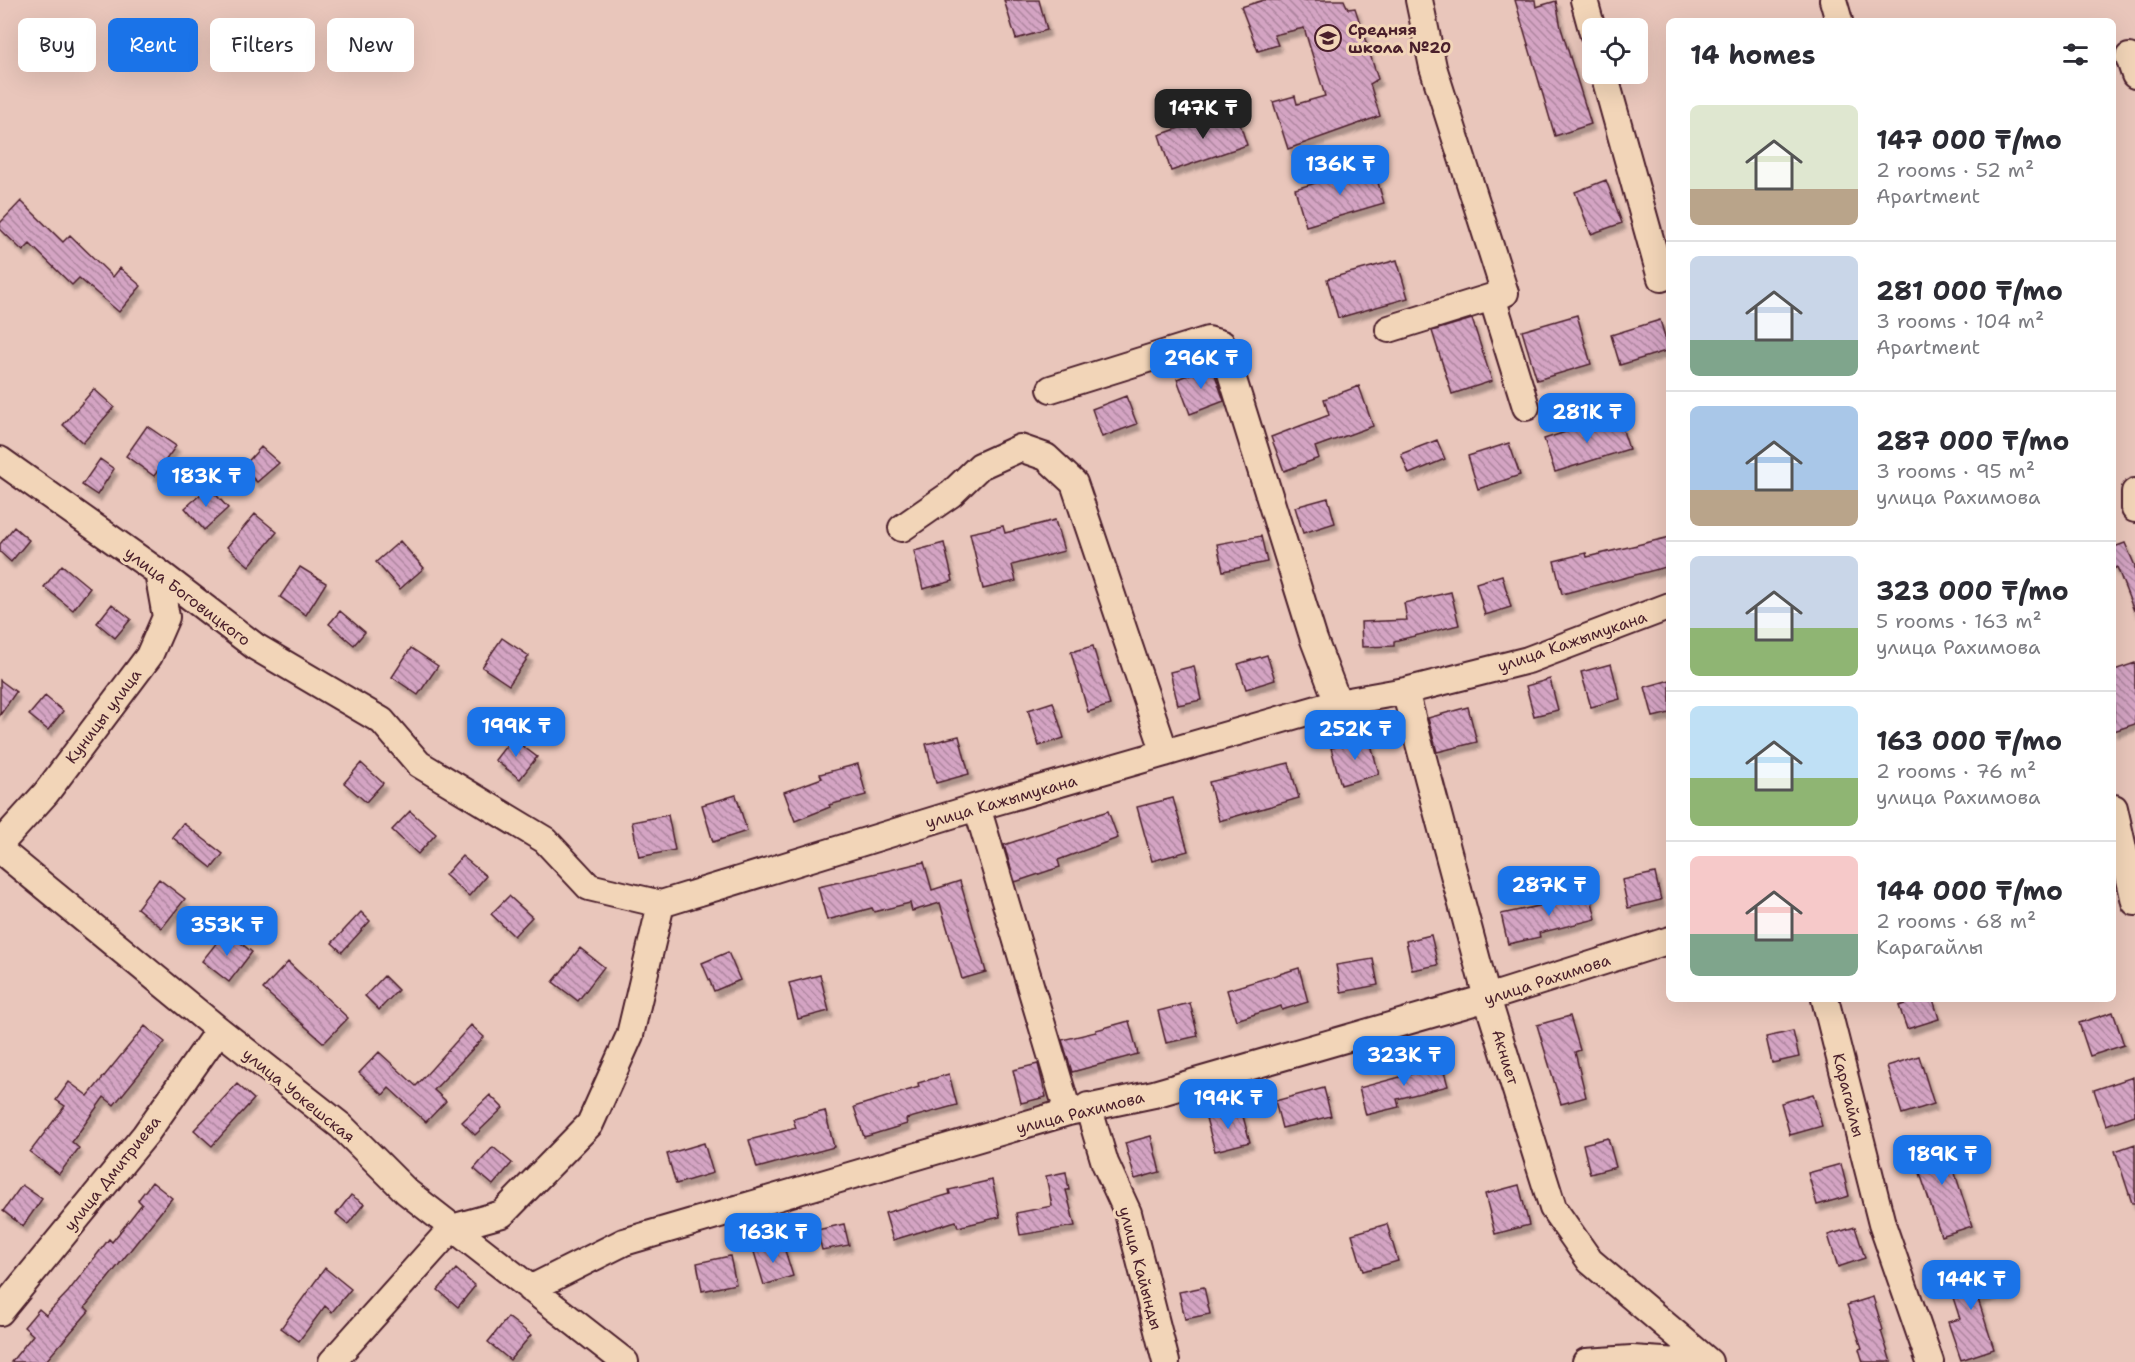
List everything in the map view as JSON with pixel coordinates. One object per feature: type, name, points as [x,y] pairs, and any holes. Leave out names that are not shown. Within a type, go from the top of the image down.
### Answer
[{"type":"street","points":[[1389,328],[1506,293],[1433,67],[1419,0]]},
{"type":"street","points":[[1584,0],[1589,18]]},
{"type":"street","points":[[1833,0],[1838,18]]},
{"type":"street","points":[[1607,84],[1661,278],[1666,276]]},
{"type":"street","points":[[1492,297],[1526,407]]},
{"type":"street","points":[[1051,388],[1208,340],[1222,344],[1314,640],[1338,703]]},
{"type":"street","points":[[902,528],[951,494],[980,466],[1020,448],[1046,457],[1074,483],[1165,753]]},
{"type":"street","name":"улица Боговицкого","points":[[0,460],[159,572],[256,647],[382,721],[419,764],[545,840],[589,887],[661,904]]},
{"type":"street","points":[[2135,492],[2135,509]]},
{"type":"street","name":"Куницы улица","points":[[0,844],[46,793],[149,656],[166,617],[159,572]]},
{"type":"street","name":"улица Кажымукана","points":[[661,904],[977,807],[1338,703],[1405,691],[1528,660],[1666,608]]},
{"type":"street","name":"Акниет","points":[[1405,691],[1487,998],[1553,1208],[1590,1261],[1709,1362]]},
{"type":"street","name":"улица Кайынды","points":[[977,807],[1078,1109],[1128,1213],[1166,1362]]},
{"type":"street","points":[[2116,818],[2135,902]]},
{"type":"street","name":"улица Уокешская","points":[[0,850],[219,1030],[341,1126],[407,1192],[625,1362]]},
{"type":"street","points":[[332,1362],[452,1228],[502,1214],[590,1124],[630,1035],[661,904]]},
{"type":"street","name":"улица Рахимова","points":[[530,1289],[624,1242],[1078,1109],[1154,1094],[1487,998],[1666,941]]},
{"type":"street","name":"Карагайлы","points":[[1826,1002],[1882,1224],[1930,1362]]},
{"type":"street","name":"улица Дмитриева","points":[[0,1312],[145,1135],[219,1030]]},
{"type":"street","points":[[1586,1362],[1632,1359],[1679,1362]]},
{"type":"building","points":[[1004,0],[1039,0],[1047,30],[1016,39]]},
{"type":"building","points":[[1264,0],[1344,0],[1348,9],[1355,8],[1378,79],[1370,84],[1380,116],[1288,149],[1273,102],[1295,96],[1297,104],[1325,96],[1304,28],[1274,35],[1278,45],[1258,51],[1241,7]]},
{"type":"building","points":[[1515,0],[1535,0],[1536,7],[1556,1],[1561,28],[1591,124],[1555,136]]},
{"type":"building","points":[[1235,109],[1247,145],[1171,171],[1159,135]]},
{"type":"building","points":[[1373,166],[1384,203],[1306,226],[1295,189]]},
{"type":"building","points":[[1606,180],[1622,223],[1591,234],[1575,192]]},
{"type":"building","points":[[21,201],[63,242],[70,235],[113,277],[120,268],[141,286],[119,312],[79,278],[72,285],[30,244],[23,251],[0,229],[0,223]]},
{"type":"building","points":[[1397,260],[1408,298],[1338,318],[1327,279]]},
{"type":"building","points":[[1577,315],[1591,364],[1537,380],[1522,331]]},
{"type":"building","points":[[1472,319],[1492,381],[1452,394],[1432,331]]},
{"type":"building","points":[[1660,320],[1666,340],[1666,351],[1620,365],[1611,335]]},
{"type":"building","points":[[1212,366],[1224,401],[1190,414],[1177,379]]},
{"type":"building","points":[[1359,386],[1373,426],[1315,447],[1319,458],[1284,471],[1271,437],[1329,415],[1324,399]]},
{"type":"building","points":[[94,389],[114,407],[83,443],[63,425]]},
{"type":"building","points":[[1126,396],[1137,424],[1102,437],[1092,409]]},
{"type":"building","points":[[1618,415],[1629,449],[1555,472],[1544,439]]},
{"type":"building","points":[[147,426],[176,446],[154,476],[126,456]]},
{"type":"building","points":[[1437,440],[1445,459],[1409,474],[1401,454]]},
{"type":"building","points":[[1509,443],[1520,475],[1478,489],[1468,456]]},
{"type":"building","points":[[261,447],[279,463],[257,482],[242,468]]},
{"type":"building","points":[[100,459],[114,469],[97,495],[82,485]]},
{"type":"building","points":[[209,487],[228,508],[204,530],[185,508]]},
{"type":"building","points":[[1328,498],[1335,523],[1303,533],[1295,507]]},
{"type":"building","points":[[255,514],[277,532],[249,566],[227,547]]},
{"type":"building","points":[[1055,520],[1064,551],[1012,565],[1016,581],[983,589],[970,533],[1003,526],[1005,533]]},
{"type":"building","points":[[14,527],[29,540],[11,562],[0,552],[0,544]]},
{"type":"building","points":[[1261,536],[1267,562],[1223,571],[1217,544]]},
{"type":"building","points":[[1666,538],[1666,567],[1562,594],[1554,561],[1586,553],[1587,557]]},
{"type":"building","points":[[400,541],[424,568],[400,589],[376,562]]},
{"type":"building","points":[[944,543],[953,581],[923,589],[914,551]]},
{"type":"building","points":[[2125,543],[2135,566],[2134,611],[2116,568],[2116,546]]},
{"type":"building","points":[[62,565],[90,588],[73,610],[44,587]]},
{"type":"building","points":[[300,567],[326,583],[306,615],[280,597]]},
{"type":"building","points":[[1502,575],[1511,607],[1485,615],[1476,583]]},
{"type":"building","points":[[1451,592],[1459,625],[1394,641],[1394,646],[1362,647],[1361,622],[1407,620],[1404,603]]},
{"type":"building","points":[[112,604],[131,619],[115,638],[97,623]]},
{"type":"building","points":[[340,611],[365,632],[354,645],[329,624]]},
{"type":"building","points":[[502,638],[529,656],[509,685],[482,667]]},
{"type":"building","points":[[1093,646],[1110,705],[1088,712],[1071,652]]},
{"type":"building","points":[[411,648],[438,666],[418,695],[392,677]]},
{"type":"building","points":[[1267,655],[1275,680],[1246,689],[1238,664]]},
{"type":"building","points":[[2135,663],[2135,724],[2116,730],[2116,669]]},
{"type":"building","points":[[1611,664],[1620,699],[1591,707],[1581,672]]},
{"type":"building","points":[[1194,666],[1201,700],[1178,705],[1170,672]]},
{"type":"building","points":[[1550,679],[1558,710],[1534,716],[1526,686]]},
{"type":"building","points":[[0,680],[16,692],[0,715]]},
{"type":"building","points":[[1666,681],[1666,714],[1653,717],[1645,687]]},
{"type":"building","points":[[45,696],[63,711],[48,730],[29,715]]},
{"type":"building","points":[[1053,702],[1064,738],[1039,746],[1028,710]]},
{"type":"building","points":[[1468,707],[1477,742],[1437,752],[1428,718]]},
{"type":"building","points":[[959,736],[969,774],[936,783],[926,744]]},
{"type":"building","points":[[1369,737],[1379,774],[1341,785],[1331,748]]},
{"type":"building","points":[[512,738],[537,757],[520,779],[495,760]]},
{"type":"building","points":[[361,763],[383,783],[366,802],[344,783]]},
{"type":"building","points":[[1289,763],[1299,798],[1219,821],[1209,782]]},
{"type":"building","points":[[858,764],[866,795],[829,805],[830,807],[795,821],[784,792],[822,778],[820,774]]},
{"type":"building","points":[[736,795],[747,831],[713,842],[702,805]]},
{"type":"building","points":[[1173,798],[1188,851],[1152,861],[1137,807]]},
{"type":"building","points":[[410,811],[436,834],[418,854],[392,830]]},
{"type":"building","points":[[1108,811],[1118,838],[1058,860],[1060,867],[1015,882],[1004,845]]},
{"type":"building","points":[[668,815],[675,850],[639,857],[632,822]]},
{"type":"building","points":[[183,823],[223,854],[212,868],[172,837]]},
{"type":"building","points":[[462,856],[486,876],[469,896],[445,875]]},
{"type":"building","points":[[924,862],[932,890],[960,881],[986,972],[962,979],[940,903],[912,911],[910,903],[874,912],[872,908],[827,920],[818,887]]},
{"type":"building","points":[[1655,873],[1661,900],[1628,908],[1622,880]]},
{"type":"building","points":[[159,879],[185,899],[162,928],[137,908]]},
{"type":"building","points":[[1589,888],[1596,919],[1539,933],[1540,937],[1508,944],[1501,914],[1557,902],[1555,897]]},
{"type":"building","points":[[509,896],[532,917],[514,936],[491,914]]},
{"type":"building","points":[[361,912],[370,921],[342,952],[332,943]]},
{"type":"building","points":[[226,931],[252,952],[229,982],[202,961]]},
{"type":"building","points":[[1431,935],[1438,965],[1412,970],[1406,941]]},
{"type":"building","points":[[580,948],[604,967],[578,1001],[553,982]]},
{"type":"building","points":[[728,952],[740,980],[714,991],[702,963]]},
{"type":"building","points":[[1373,959],[1378,985],[1341,992],[1336,965]]},
{"type":"building","points":[[288,962],[348,1018],[324,1043],[263,989]]},
{"type":"building","points":[[1299,968],[1308,1002],[1282,1010],[1281,1006],[1236,1020],[1227,990]]},
{"type":"building","points":[[820,975],[829,1011],[798,1019],[789,983]]},
{"type":"building","points":[[384,976],[398,990],[379,1010],[365,996]]},
{"type":"building","points":[[1910,1002],[1934,1002],[1939,1019],[1907,1029],[1899,1006]]},
{"type":"building","points":[[1190,1003],[1198,1036],[1166,1043],[1158,1011]]},
{"type":"building","points":[[2113,1012],[2124,1045],[2090,1056],[2079,1023]]},
{"type":"building","points":[[1570,1016],[1580,1050],[1575,1052],[1586,1097],[1561,1104],[1537,1025]]},
{"type":"building","points":[[1129,1021],[1138,1054],[1072,1072],[1062,1040]]},
{"type":"building","points":[[471,1025],[484,1037],[434,1090],[446,1101],[426,1122],[389,1088],[383,1095],[359,1073],[379,1052],[416,1086]]},
{"type":"building","points":[[145,1026],[165,1042],[114,1105],[104,1097],[72,1142],[79,1148],[59,1174],[30,1152],[65,1106],[56,1100],[69,1082],[88,1096]]},
{"type":"building","points":[[1793,1031],[1799,1057],[1772,1063],[1766,1037]]},
{"type":"building","points":[[1919,1056],[1934,1104],[1902,1114],[1887,1066]]},
{"type":"building","points":[[1440,1057],[1448,1086],[1397,1099],[1399,1107],[1366,1115],[1359,1088],[1415,1073],[1413,1064]]},
{"type":"building","points":[[1038,1064],[1046,1097],[1021,1103],[1013,1070]]},
{"type":"building","points":[[949,1074],[957,1105],[906,1119],[907,1124],[864,1137],[854,1107],[919,1087],[918,1083]]},
{"type":"building","points":[[2133,1077],[2135,1115],[2106,1125],[2094,1090]]},
{"type":"building","points":[[237,1084],[254,1099],[212,1146],[194,1130]]},
{"type":"building","points":[[1324,1088],[1331,1116],[1282,1128],[1275,1101]]},
{"type":"building","points":[[1813,1094],[1822,1126],[1790,1135],[1781,1103]]},
{"type":"building","points":[[490,1095],[503,1108],[475,1135],[462,1122]]},
{"type":"building","points":[[1241,1109],[1250,1142],[1215,1151],[1206,1118]]},
{"type":"building","points":[[825,1111],[834,1147],[757,1168],[749,1140],[796,1128],[793,1119]]},
{"type":"building","points":[[1151,1136],[1160,1172],[1135,1179],[1125,1143]]},
{"type":"building","points":[[1943,1136],[1972,1226],[1941,1236],[1911,1146]]},
{"type":"building","points":[[1608,1138],[1616,1167],[1590,1174],[1583,1144]]},
{"type":"building","points":[[704,1143],[713,1173],[676,1184],[667,1154]]},
{"type":"building","points":[[2135,1144],[2135,1203],[2132,1203],[2115,1151]]},
{"type":"building","points":[[493,1147],[512,1163],[493,1185],[474,1169]]},
{"type":"building","points":[[1841,1164],[1849,1196],[1817,1205],[1808,1173]]},
{"type":"building","points":[[1066,1172],[1069,1190],[1066,1190],[1075,1226],[1020,1235],[1016,1213],[1052,1206],[1046,1176]]},
{"type":"building","points":[[992,1180],[1000,1217],[958,1227],[956,1221],[893,1240],[885,1213],[950,1194],[949,1190]]},
{"type":"building","points":[[152,1182],[172,1198],[85,1307],[89,1311],[45,1362],[11,1362],[33,1335],[24,1327],[39,1309],[46,1315],[68,1292],[109,1239],[112,1242],[142,1204],[138,1200]]},
{"type":"building","points":[[22,1185],[42,1199],[23,1226],[3,1211]]},
{"type":"building","points":[[1519,1185],[1529,1225],[1495,1234],[1485,1194]]},
{"type":"building","points":[[351,1195],[364,1204],[348,1224],[336,1214]]},
{"type":"building","points":[[844,1224],[849,1245],[822,1250],[817,1230]]},
{"type":"building","points":[[1387,1224],[1398,1261],[1363,1271],[1352,1234]]},
{"type":"building","points":[[1855,1227],[1865,1258],[1838,1267],[1828,1235]]},
{"type":"building","points":[[783,1244],[793,1276],[764,1285],[754,1252]]},
{"type":"building","points":[[730,1256],[736,1284],[702,1291],[697,1263]]},
{"type":"building","points":[[1985,1264],[1994,1293],[1978,1299],[1994,1349],[1961,1360],[1948,1322],[1960,1319],[1946,1276]]},
{"type":"building","points":[[325,1268],[351,1289],[332,1312],[325,1306],[299,1341],[281,1328]]},
{"type":"building","points":[[456,1269],[475,1286],[458,1307],[438,1290]]},
{"type":"building","points":[[1204,1287],[1210,1314],[1185,1319],[1179,1292]]},
{"type":"building","points":[[1873,1297],[1891,1362],[1863,1362],[1859,1349],[1862,1348],[1847,1305]]},
{"type":"building","points":[[508,1317],[531,1335],[510,1360],[488,1342]]},
{"type":"place","name":"Средняя школа №20","points":[[1328,38]]}]
